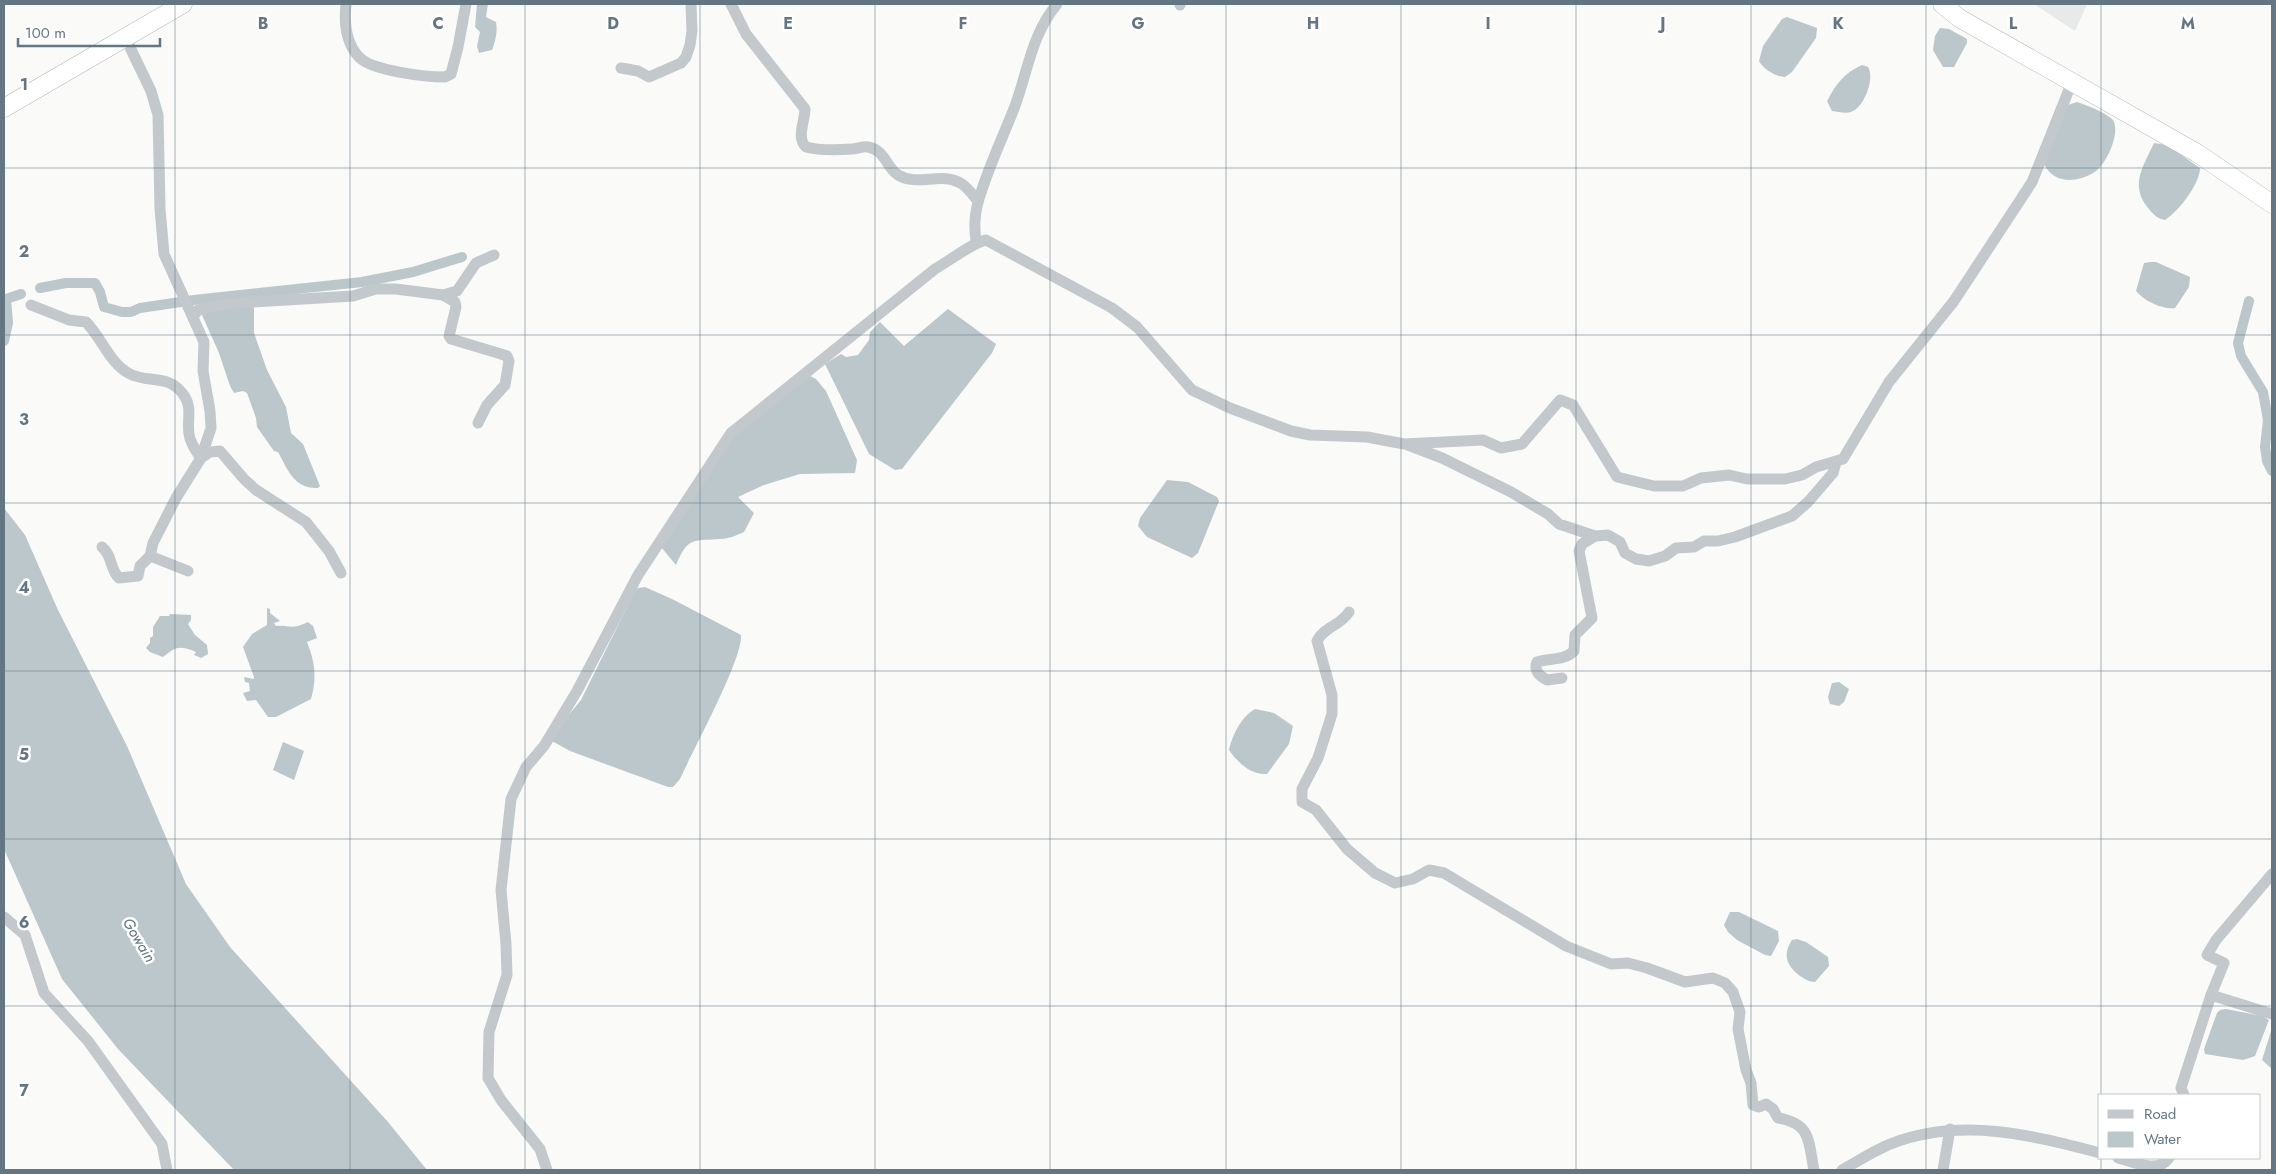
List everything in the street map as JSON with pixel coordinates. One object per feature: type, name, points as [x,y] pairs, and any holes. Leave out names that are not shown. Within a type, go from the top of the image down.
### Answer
[{"type":"highway","points":[[4,108],[183,4]]},
{"type":"highway","points":[[1942,4],[1959,18],[2197,153],[2272,204]]},
{"type":"street","points":[[346,4],[346,29],[351,46],[361,59],[375,66],[398,71],[445,77],[451,74],[466,4]]},
{"type":"street","points":[[621,68],[638,71],[650,77],[681,63],[686,57],[690,45],[691,4]]},
{"type":"street","points":[[730,4],[746,34],[805,109],[801,138],[802,144],[806,148],[853,149],[867,147],[885,157],[896,174],[907,179],[938,177],[952,179],[963,185],[978,201]]},
{"type":"street","points":[[976,241],[975,230],[978,201],[1023,84],[1033,41],[1046,17],[1056,4]]},
{"type":"street","points":[[102,547],[112,561],[112,571],[118,578],[138,576],[140,566],[150,556],[153,543],[176,498],[201,458],[211,428],[202,371],[204,342],[164,254],[160,209],[158,115],[151,91],[125,37]]},
{"type":"street","points":[[1404,444],[1483,440],[1501,448],[1522,444],[1529,438],[1556,402],[1560,400],[1573,405],[1617,477],[1654,486],[1682,486],[1701,478],[1728,475],[1747,478],[1785,478],[1802,475],[1816,467],[1843,459],[1889,382],[1932,330],[1976,270],[2032,182],[2072,82]]},
{"type":"street","points":[[547,1170],[540,1149],[501,1100],[488,1078],[489,1032],[507,975],[501,890],[511,800],[526,767],[544,746],[577,691],[638,575],[731,433],[935,269],[962,253],[976,241],[986,240],[1112,308],[1137,327],[1192,390],[1230,408],[1291,431],[1310,435],[1367,437],[1404,444],[1442,458],[1512,492],[1548,514],[1559,524],[1595,536],[1608,535],[1620,542],[1625,553],[1636,559],[1649,561],[1665,556],[1676,548],[1694,546],[1704,541],[1718,541],[1735,537],[1792,516],[1808,502],[1833,473],[1836,462]]},
{"type":"street","points":[[443,295],[457,291],[476,263],[494,255]]},
{"type":"street","points":[[188,306],[198,310],[221,305],[353,296],[376,289],[396,289],[443,295],[456,302],[449,336],[451,339],[501,354],[506,356],[509,361],[505,385],[487,405],[485,413],[478,423]]},
{"type":"street","points":[[31,305],[69,320],[86,322],[97,334],[106,352],[128,373],[138,377],[167,381],[176,387],[184,396],[189,406],[189,436],[201,458]]},
{"type":"street","points":[[201,458],[210,452],[220,452],[256,490],[306,522],[329,551],[341,573]]},
{"type":"street","points":[[1562,678],[1547,680],[1538,673],[1535,665],[1536,662],[1542,660],[1570,655],[1574,651],[1575,635],[1592,618],[1579,551],[1582,544],[1595,536]]},
{"type":"street","points":[[150,556],[188,571]]},
{"type":"street","points":[[1349,612],[1343,621],[1325,630],[1317,641],[1332,695],[1332,714],[1318,758],[1302,789],[1302,802],[1316,810],[1347,848],[1375,873],[1395,883],[1413,879],[1429,870],[1444,873],[1566,946],[1611,964],[1628,963],[1685,982],[1713,978],[1725,983],[1733,992],[1740,1012],[1738,1029],[1746,1070],[1751,1083],[1753,1105],[1759,1107],[1766,1104],[1773,1109],[1778,1118],[1794,1121],[1805,1131],[1810,1141],[1814,1170]]},
{"type":"street","points":[[2184,1094],[2181,1088],[2211,995],[2224,963],[2208,955],[2216,940],[2272,874]]},
{"type":"street","points":[[4,917],[25,935],[44,993],[88,1041],[162,1144],[167,1170]]},
{"type":"street","points":[[2211,995],[2272,1014]]},
{"type":"street","points":[[1842,1170],[1892,1143],[1950,1129],[1990,1130],[2037,1136],[2098,1152]]},
{"type":"street","points":[[1943,1170],[1950,1129]]},
{"type":"street","points":[[2121,1159],[2153,1169],[2168,1159]]},
{"type":"shaded area","points":[[2034,4],[2087,4],[2075,31]]},
{"type":"water","points":[[477,4],[488,4],[486,17],[496,22],[497,26],[492,50],[479,53],[477,46],[480,32],[475,27]]},
{"type":"water","points":[[1787,17],[1817,28],[1816,38],[1792,72],[1785,77],[1770,72],[1759,61],[1763,46],[1782,19]]},
{"type":"water","points":[[1940,28],[1949,29],[1967,39],[1967,43],[1954,67],[1943,67],[1933,50],[1935,36]]},
{"type":"water","points":[[1862,65],[1868,67],[1870,84],[1859,107],[1844,113],[1832,111],[1827,101],[1834,89],[1845,75]]},
{"type":"water","points":[[2077,102],[2095,109],[2112,119],[2115,124],[2114,138],[2109,154],[2096,171],[2075,180],[2060,179],[2048,171],[2044,164],[2068,105]]},
{"type":"water","points":[[2154,143],[2167,145],[2200,168],[2196,182],[2187,197],[2176,211],[2165,220],[2151,211],[2143,201],[2140,192],[2139,184],[2142,168]]},
{"type":"water","points":[[2156,262],[2190,277],[2189,287],[2175,308],[2165,308],[2154,304],[2136,291],[2144,263]]},
{"type":"water","points":[[254,307],[254,333],[267,370],[286,407],[291,433],[303,444],[320,486],[318,488],[297,482],[278,452],[274,451],[257,427],[256,418],[247,393],[243,391],[234,393],[202,315],[204,312],[214,308]]},
{"type":"water","points":[[948,309],[996,344],[992,353],[902,469],[895,470],[869,454],[825,364],[841,354],[846,357],[858,355],[869,340],[870,332],[880,322],[904,346]]},
{"type":"water","points":[[808,375],[816,379],[826,391],[857,460],[855,473],[800,474],[764,485],[738,497],[754,513],[744,532],[733,537],[693,542],[684,549],[676,565],[661,547],[736,432]]},
{"type":"water","points":[[1167,480],[1188,482],[1217,497],[1219,501],[1198,553],[1192,558],[1147,537],[1138,526],[1140,518]]},
{"type":"water","name":"Gowain","points":[[4,508],[25,535],[58,610],[127,746],[186,884],[230,947],[388,1122],[427,1170],[234,1170],[118,1049],[62,979],[4,849]]},
{"type":"water","points":[[645,587],[741,635],[734,664],[726,683],[680,779],[673,787],[668,787],[570,751],[552,741],[563,722],[581,700],[635,591],[638,588]]},
{"type":"water","points":[[267,608],[280,621],[274,623],[276,626],[295,627],[308,622],[313,626],[317,638],[307,642],[314,670],[311,699],[276,717],[268,717],[256,700],[247,701],[243,693],[250,691],[249,683],[245,682],[244,677],[254,679],[254,677],[243,647],[252,634],[267,625]]},
{"type":"water","points":[[170,614],[191,615],[191,620],[188,624],[195,635],[207,645],[208,654],[201,658],[194,655],[196,652],[186,648],[178,648],[163,657],[150,652],[146,648],[150,643],[150,638],[153,636],[153,627],[160,616],[169,616]]},
{"type":"water","points":[[1839,682],[1849,689],[1844,702],[1839,706],[1830,704],[1828,697],[1832,683]]},
{"type":"water","points":[[1255,709],[1274,713],[1293,726],[1289,744],[1267,774],[1261,774],[1245,767],[1229,750],[1238,726]]},
{"type":"water","points":[[283,742],[304,751],[294,780],[273,770]]},
{"type":"water","points":[[1730,912],[1739,912],[1778,931],[1779,941],[1771,956],[1765,955],[1737,940],[1728,932],[1724,925]]},
{"type":"water","points":[[1797,939],[1806,942],[1828,957],[1829,966],[1815,982],[1800,976],[1787,960],[1789,945],[1792,940]]},
{"type":"water","points":[[2226,1009],[2262,1016],[2269,1020],[2255,1056],[2243,1060],[2205,1054],[2204,1049],[2217,1013],[2220,1010]]},
{"type":"water","points":[[2272,1028],[2272,1069],[2262,1060]]},
{"type":"waterway","points":[[40,288],[66,283],[95,283],[100,292],[104,307],[122,312],[131,312],[140,308],[194,300],[362,282],[413,272],[462,257]]},
{"type":"waterway","points":[[4,341],[8,323],[6,299],[21,294]]},
{"type":"waterway","points":[[2249,301],[2238,343],[2241,356],[2263,392],[2268,420],[2265,447],[2267,461],[2272,471]]}]
